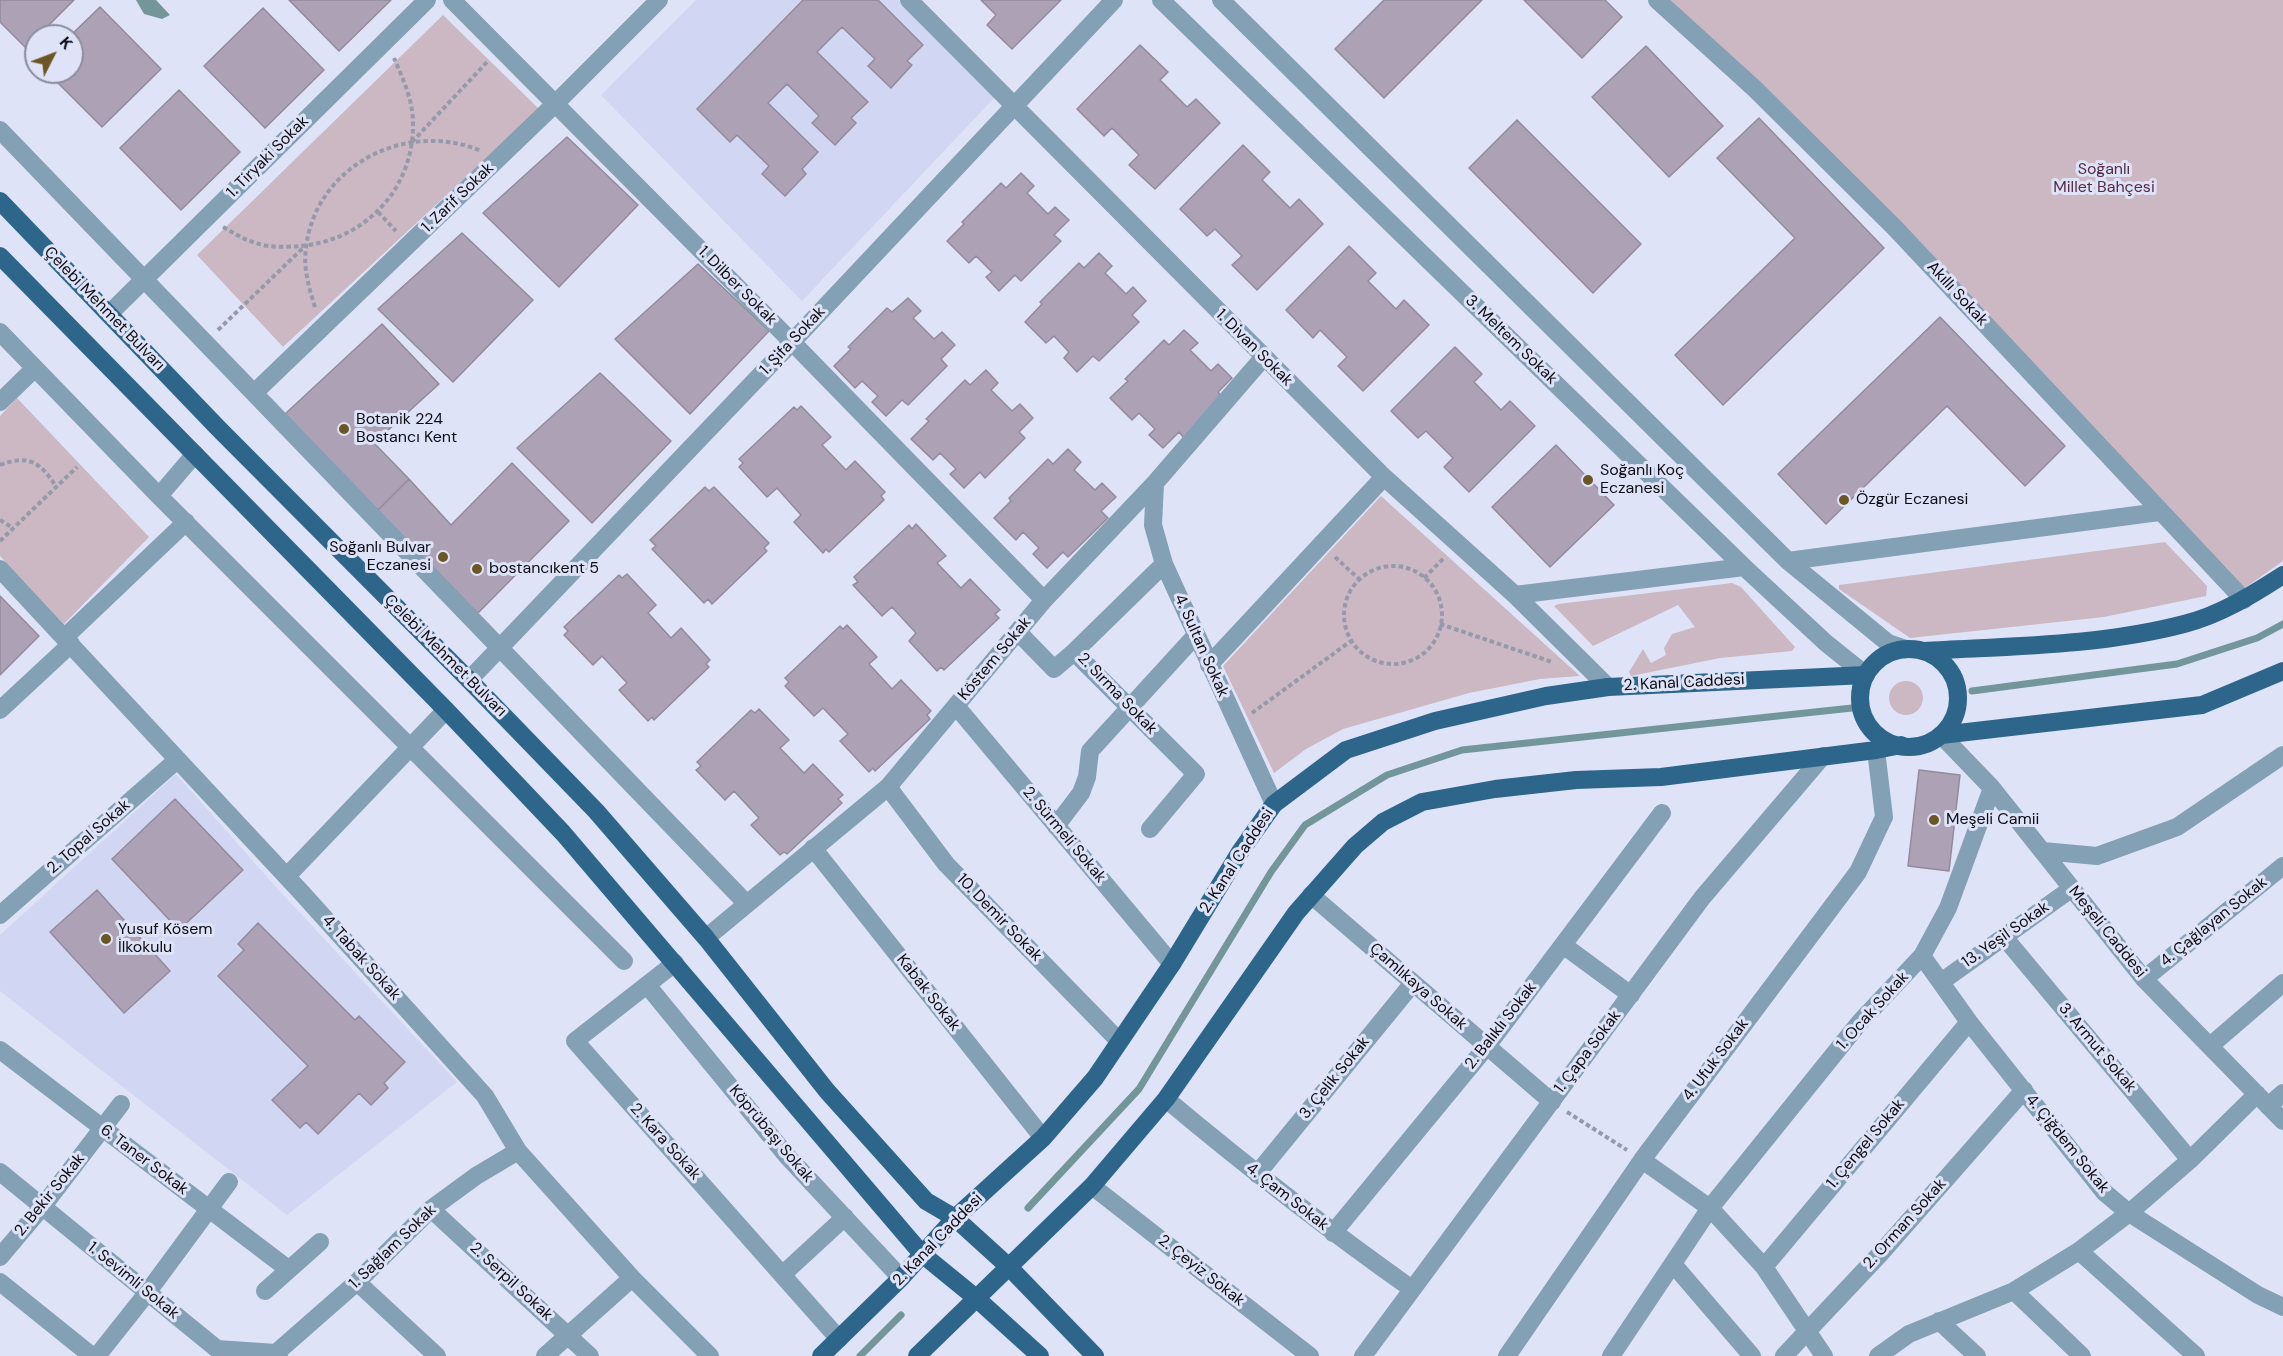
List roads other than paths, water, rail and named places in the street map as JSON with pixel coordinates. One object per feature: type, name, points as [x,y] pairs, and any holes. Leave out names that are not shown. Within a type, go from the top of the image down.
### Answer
[{"type":"main road","name":"Çelebi Mehmet Bulvarı","points":[[0,201],[219,429],[470,680],[596,811],[706,938],[827,1091],[927,1201],[955,1218],[1009,1267]]},
{"type":"main road","points":[[0,256],[446,710],[563,833],[922,1254],[976,1298],[1040,1356]]},
{"type":"main road","points":[[1915,650],[1935,655],[1946,665],[1954,678],[1958,692],[1958,706],[1953,720],[1941,735],[1923,745],[1913,747],[1881,737],[1869,725],[1862,710],[1861,693],[1866,675],[1881,657],[1893,651],[2102,639],[2186,624],[2244,600],[2283,575]]},
{"type":"main road","points":[[1941,735],[2202,705],[2283,671]]},
{"type":"main road","name":"2. Kanal Caddesi","points":[[821,1356],[901,1278],[955,1218],[1043,1138],[1095,1078],[1172,964],[1240,852],[1274,804],[1346,750],[1435,721],[1546,696],[1608,687],[1866,675]]},
{"type":"main road","points":[[917,1356],[1092,1186],[1166,1099],[1296,913],[1355,846],[1383,822],[1422,802],[1495,789],[1576,780],[1672,776],[1901,745]]},
{"type":"main road","points":[[1009,1267],[1095,1356]]},
{"type":"street","name":"1. Tiryaki Sokak","points":[[109,314],[427,0]]},
{"type":"street","name":"1. Dilber Sokak","points":[[452,0],[792,342],[1044,600]]},
{"type":"street","name":"1. Zarif Sokak","points":[[255,393],[555,104],[659,0]]},
{"type":"street","name":"1. Divan Sokak","points":[[909,0],[1384,477],[1515,595],[1608,687]]},
{"type":"street","name":"1. Şifa Sokak","points":[[470,680],[1114,0]]},
{"type":"street","name":"3. Meltem Sokak","points":[[1161,0],[1744,567],[1826,643],[1866,675]]},
{"type":"street","points":[[1221,0],[1788,561],[1888,643],[1915,650]]},
{"type":"street","name":"Akıllı Sokak","points":[[1657,0],[1755,89],[1895,228],[2244,600]]},
{"type":"street","points":[[0,130],[747,904]]},
{"type":"street","points":[[0,332],[159,496],[624,962]]},
{"type":"street","name":"Köstem Sokak","points":[[706,938],[888,787],[1044,600],[1155,483],[1263,358]]},
{"type":"street","points":[[0,402],[34,369]]},
{"type":"street","points":[[159,496],[195,454]]},
{"type":"street","points":[[1209,664],[1384,477]]},
{"type":"street","name":"4. Sultan Sokak","points":[[1155,483],[1152,525],[1164,564],[1274,804]]},
{"type":"street","points":[[1788,561],[2159,512]]},
{"type":"street","points":[[0,710],[186,522]]},
{"type":"street","name":"2. Sırma Sokak","points":[[1150,829],[1196,774],[1074,652],[1164,564]]},
{"type":"street","points":[[1515,595],[1744,567]]},
{"type":"street","name":"4. Tabak Sokak","points":[[0,568],[287,876],[485,1096],[518,1150],[632,1278],[710,1356]]},
{"type":"street","points":[[1018,632],[1054,669],[1074,652]]},
{"type":"street","points":[[1056,826],[1081,793],[1087,777],[1090,751],[1196,635]]},
{"type":"street","name":"2. Sürmeli Sokak","points":[[956,706],[1172,964]]},
{"type":"street","points":[[287,876],[446,710]]},
{"type":"street","name":"Meşeli Caddesi","points":[[1941,735],[1992,788],[2145,979],[2283,1121]]},
{"type":"street","name":"4. Ufuk Sokak","points":[[1507,1356],[1642,1160],[1857,872],[1884,817],[1876,750]]},
{"type":"street","points":[[2043,851],[2097,856],[2177,828],[2283,755]]},
{"type":"street","name":"1. Çapa Sokak","points":[[1363,1356],[1702,898],[1823,756]]},
{"type":"street","name":"2. Topal Sokak","points":[[0,915],[177,759]]},
{"type":"street","name":"10. Demir Sokak","points":[[888,787],[946,864],[1119,1041]]},
{"type":"street","name":"1. Ocak Sokak","points":[[1611,1356],[1710,1208],[1860,1022],[1922,956],[1948,908],[1992,788]]},
{"type":"street","name":"2. Balıklı Sokak","points":[[1334,1233],[1487,1046],[1662,813]]},
{"type":"street","name":"Kabak Sokak","points":[[813,849],[1043,1138]]},
{"type":"street","name":"4. Çağlayan Sokak","points":[[2145,979],[2283,866]]},
{"type":"street","name":"13. Yeşil Sokak","points":[[1941,982],[2072,889]]},
{"type":"street","name":"Çamlıkaya Sokak","points":[[1311,895],[1552,1102]]},
{"type":"street","name":"3. Armut Sokak","points":[[2004,937],[2190,1160]]},
{"type":"street","points":[[1563,945],[1631,995]]},
{"type":"street","name":"4. Çiğdem Sokak","points":[[1922,956],[1969,1022],[2104,1192],[2129,1213],[2258,1295],[2283,1307]]},
{"type":"street","name":"2. Kara Sokak","points":[[675,963],[575,1041],[838,1339]]},
{"type":"street","name":"3. Çelik Sokak","points":[[1257,1174],[1413,983]]},
{"type":"street","points":[[2210,1046],[2283,983]]},
{"type":"street","name":"Köprübaşı Sokak","points":[[647,985],[787,1156],[901,1278]]},
{"type":"street","name":"1. Çengel Sokak","points":[[1764,1267],[1969,1022]]},
{"type":"street","name":"6. Taner Sokak","points":[[0,1050],[288,1269]]},
{"type":"street","name":"2. Orman Sokak","points":[[1784,1356],[1880,1254],[2024,1090]]},
{"type":"street","points":[[1878,1356],[1909,1334],[2014,1291],[2079,1251],[2129,1213],[2262,1100],[2283,1093]]},
{"type":"street","name":"4. Çam Sokak","points":[[1166,1099],[1257,1174],[1412,1289]]},
{"type":"street","name":"2. Bekir Sokak","points":[[0,1257],[121,1104]]},
{"type":"street","name":"1. Sağlam Sokak","points":[[277,1355],[357,1282],[431,1209],[476,1176],[518,1150]]},
{"type":"street","points":[[1642,1160],[1710,1208],[1764,1267],[1824,1356]]},
{"type":"street","name":"1. Sevimli Sokak","points":[[0,1172],[147,1293],[214,1352],[277,1355]]},
{"type":"street","points":[[97,1356],[230,1182]]},
{"type":"street","name":"2. Çeyiz Sokak","points":[[1092,1186],[1310,1356]]},
{"type":"street","name":"2. Serpil Sokak","points":[[431,1209],[590,1356]]},
{"type":"street","points":[[782,1275],[845,1217]]},
{"type":"street","points":[[265,1291],[321,1242]]},
{"type":"street","points":[[2079,1251],[2196,1356]]},
{"type":"street","points":[[1673,1264],[1752,1356]]},
{"type":"street","points":[[545,1356],[632,1278]]},
{"type":"street","points":[[0,1282],[92,1356]]},
{"type":"street","points":[[357,1282],[437,1356]]},
{"type":"street","points":[[2014,1291],[2082,1356]]},
{"type":"street","points":[[1939,1321],[1977,1356]]},
{"type":"waterway","points":[[1972,691],[2177,664],[2257,638],[2283,624]]},
{"type":"waterway","points":[[1028,1208],[1139,1089],[1271,872],[1305,825],[1387,775],[1462,750],[1852,708]]},
{"type":"waterway","points":[[860,1356],[901,1315]]},
{"type":"place","name":"Botanik 224 Bostancı Kent","points":[[344,429]]},
{"type":"place","name":"Soğanlı Koç Eczanesi","points":[[1588,480]]},
{"type":"place","name":"Özgür Eczanesi","points":[[1844,500]]},
{"type":"place","name":"Soğanlı Bulvar Eczanesi","points":[[443,557]]},
{"type":"place","name":"bostancıkent 5","points":[[477,569]]},
{"type":"place","name":"Meşeli Camii","points":[[1934,820]]},
{"type":"place","name":"Yusuf Kösem İlkokulu","points":[[106,939]]},
{"type":"park label","name":"Soğanlı Millet Bahçesi","points":[[2104,179]]}]
